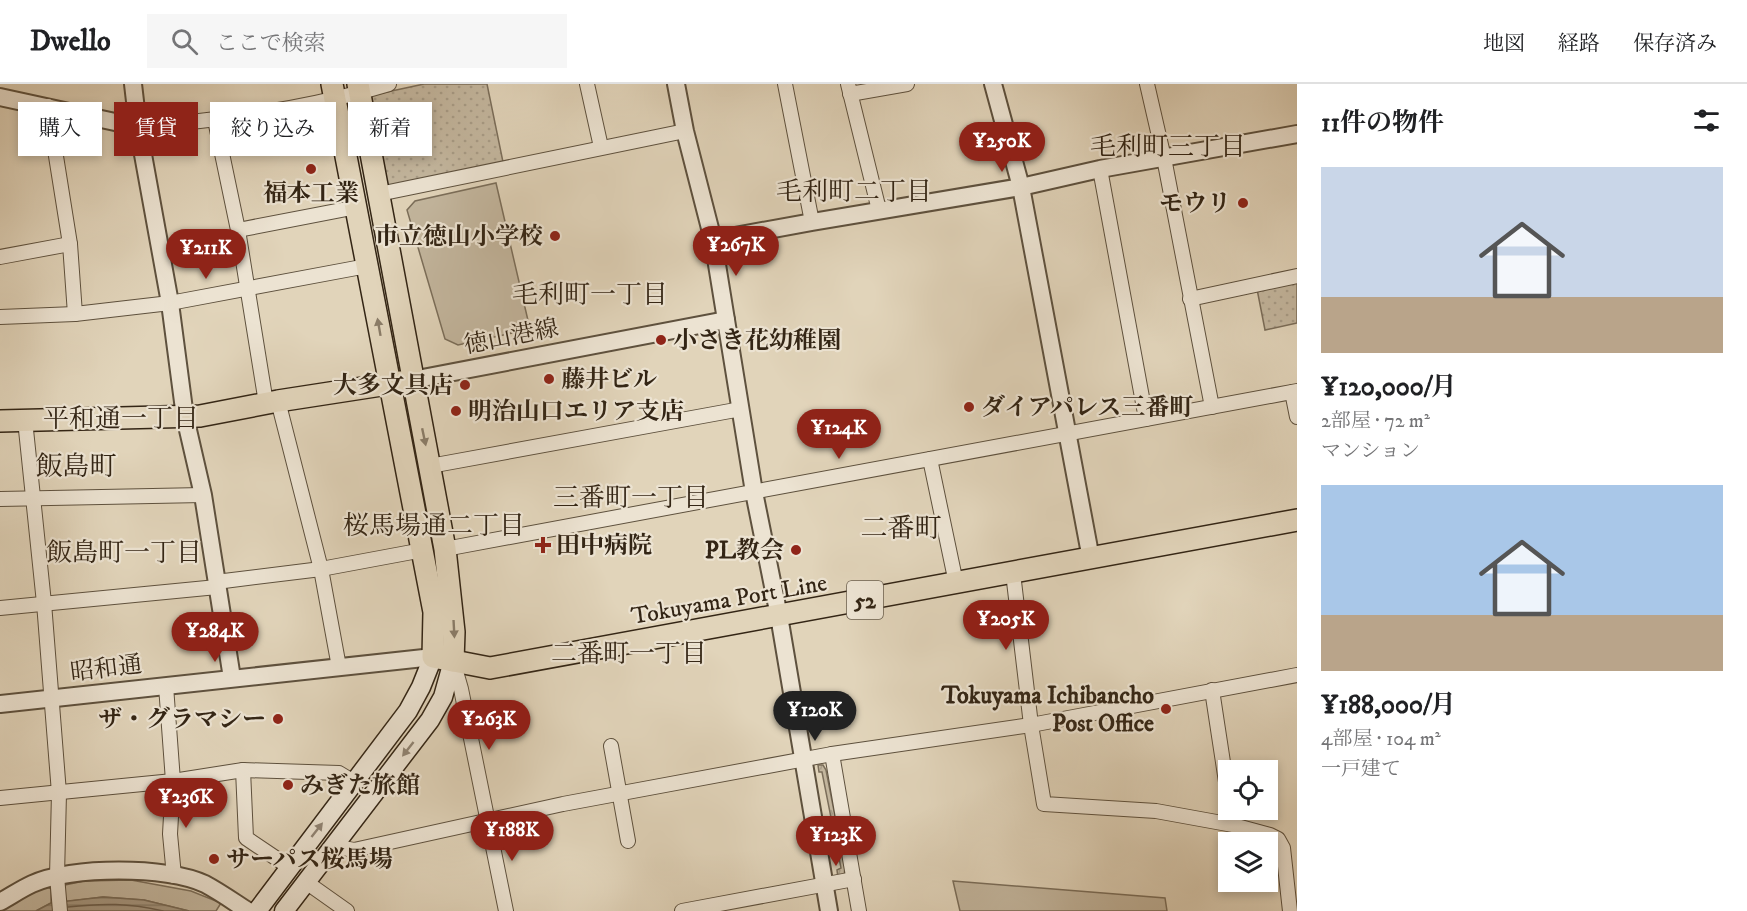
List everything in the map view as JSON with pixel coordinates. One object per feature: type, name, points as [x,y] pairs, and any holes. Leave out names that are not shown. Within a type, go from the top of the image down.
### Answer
[{"type":"main road","points":[[257,911],[408,711],[421,687],[443,659],[454,632],[445,549],[358,89]]},
{"type":"main road","points":[[284,911],[430,720],[442,697],[443,659],[333,92]]},
{"type":"main road","points":[[0,421],[200,416],[412,380]]},
{"type":"main road","name":"Tokuyama Port Line","points":[[443,659],[490,668],[1297,520]]},
{"type":"street","points":[[133,84],[135,102]]},
{"type":"street","points":[[291,102],[333,92],[389,84]]},
{"type":"street","points":[[587,84],[601,147]]},
{"type":"street","points":[[676,84],[685,131],[713,240],[754,492],[779,616],[829,911]]},
{"type":"street","points":[[785,84],[812,222]]},
{"type":"street","points":[[879,210],[849,89],[907,84]]},
{"type":"street","points":[[1147,84],[1164,158],[1212,407]]},
{"type":"street","points":[[997,85],[1021,187],[1091,559]]},
{"type":"street","points":[[0,97],[27,102]]},
{"type":"street","points":[[379,194],[685,131]]},
{"type":"street","points":[[713,240],[1021,187],[1100,169],[1297,134]]},
{"type":"street","points":[[56,156],[70,244],[75,314]]},
{"type":"street","points":[[143,156],[170,303],[185,417],[203,495],[231,678]]},
{"type":"street","points":[[223,156],[272,402],[321,569],[339,667]]},
{"type":"street","points":[[1100,169],[1146,419]]},
{"type":"street","points":[[238,230],[357,207]]},
{"type":"street","points":[[0,257],[70,244]]},
{"type":"street","points":[[0,317],[75,314],[170,303],[367,266]]},
{"type":"street","points":[[1190,299],[1297,276]]},
{"type":"street","name":"徳山港線","points":[[412,380],[726,320]]},
{"type":"street","points":[[445,549],[1295,392],[1297,417]]},
{"type":"street","points":[[430,466],[741,409]]},
{"type":"street","points":[[25,420],[44,603],[59,793],[57,876],[60,911]]},
{"type":"street","points":[[930,459],[956,583]]},
{"type":"street","points":[[0,499],[203,495]]},
{"type":"street","points":[[0,608],[216,585],[423,550]]},
{"type":"street","points":[[1012,573],[1031,725],[1044,804],[1156,811],[1233,825],[1278,839],[1283,848],[1292,880],[1290,911]]},
{"type":"street","points":[[443,659],[461,689],[506,911]]},
{"type":"street","name":"昭和通","points":[[0,704],[339,667],[443,659]]},
{"type":"street","points":[[333,846],[354,850],[487,819],[832,754],[1031,725],[1297,675]]},
{"type":"street","points":[[166,686],[173,781],[170,834],[174,876]]},
{"type":"street","points":[[1212,690],[1223,760]]},
{"type":"street","points":[[611,746],[628,841]]},
{"type":"street","points":[[832,754],[859,911]]},
{"type":"street","points":[[243,770],[246,838],[289,867]]},
{"type":"street","points":[[0,798],[173,781],[243,770],[339,773],[354,782]]},
{"type":"street","points":[[1232,820],[1233,825]]},
{"type":"street","points":[[0,902],[32,884],[57,876],[97,870],[136,871],[174,876],[204,884],[248,911]]},
{"type":"street","points":[[682,911],[854,879]]},
{"type":"street","points":[[306,882],[347,911]]},
{"type":"green space","points":[[424,84],[487,84],[503,162],[388,186],[380,179],[376,156],[432,156],[432,102],[367,102],[373,95]]},
{"type":"green space","points":[[496,183],[530,329],[458,345],[445,339],[407,210],[415,201]]},
{"type":"green space","points":[[1297,280],[1297,323],[1265,330],[1257,289]]},
{"type":"green space","points":[[818,765],[823,765],[826,770],[845,867],[844,876],[838,878],[837,870],[841,868],[822,772],[819,772]]},
{"type":"green space","points":[[131,880],[191,891],[221,903],[216,911],[189,911],[144,900],[103,897],[62,902],[65,885],[84,881]]},
{"type":"green space","points":[[953,881],[1165,898],[1167,911],[960,911]]},
{"type":"green space","points":[[46,886],[51,889],[51,903],[36,911],[0,911],[0,908]]},
{"type":"water","points":[[103,897],[144,900],[189,911],[36,911],[51,903]]},
{"type":"place","name":"福本工業","points":[[311,169]]},
{"type":"place","name":"モウリ","points":[[1243,203]]},
{"type":"place","name":"市立徳山小学校","points":[[555,236]]},
{"type":"place","name":"小さき花幼稚園","points":[[661,340]]},
{"type":"place","name":"藤井ビル","points":[[549,379]]},
{"type":"place","name":"大多文具店","points":[[465,385]]},
{"type":"place","name":"ダイアパレス三番町","points":[[969,407]]},
{"type":"place","name":"明治山口エリア支店","points":[[456,411]]},
{"type":"place","name":"田中病院","points":[[543,545]]},
{"type":"place","name":"PL教会","points":[[796,550]]},
{"type":"place","name":"Tokuyama Ichibancho Post Office","points":[[1166,709]]},
{"type":"place","name":"ザ・グラマシー","points":[[278,719]]},
{"type":"place","name":"みぎた旅館","points":[[288,785]]},
{"type":"place","name":"サーパス桜馬場","points":[[214,859]]},
{"type":"district","name":"毛利町三丁目","points":[[1168,146]]},
{"type":"district","name":"毛利町二丁目","points":[[854,191]]},
{"type":"district","name":"毛利町一丁目","points":[[590,294]]},
{"type":"district","name":"平和通一丁目","points":[[121,418]]},
{"type":"district","name":"飯島町","points":[[76,466]]},
{"type":"district","name":"三番町一丁目","points":[[631,497]]},
{"type":"district","name":"桜馬場通二丁目","points":[[434,525]]},
{"type":"district","name":"二番町","points":[[901,528]]},
{"type":"district","name":"飯島町一丁目","points":[[124,552]]},
{"type":"district","name":"二番町一丁目","points":[[629,653]]}]
